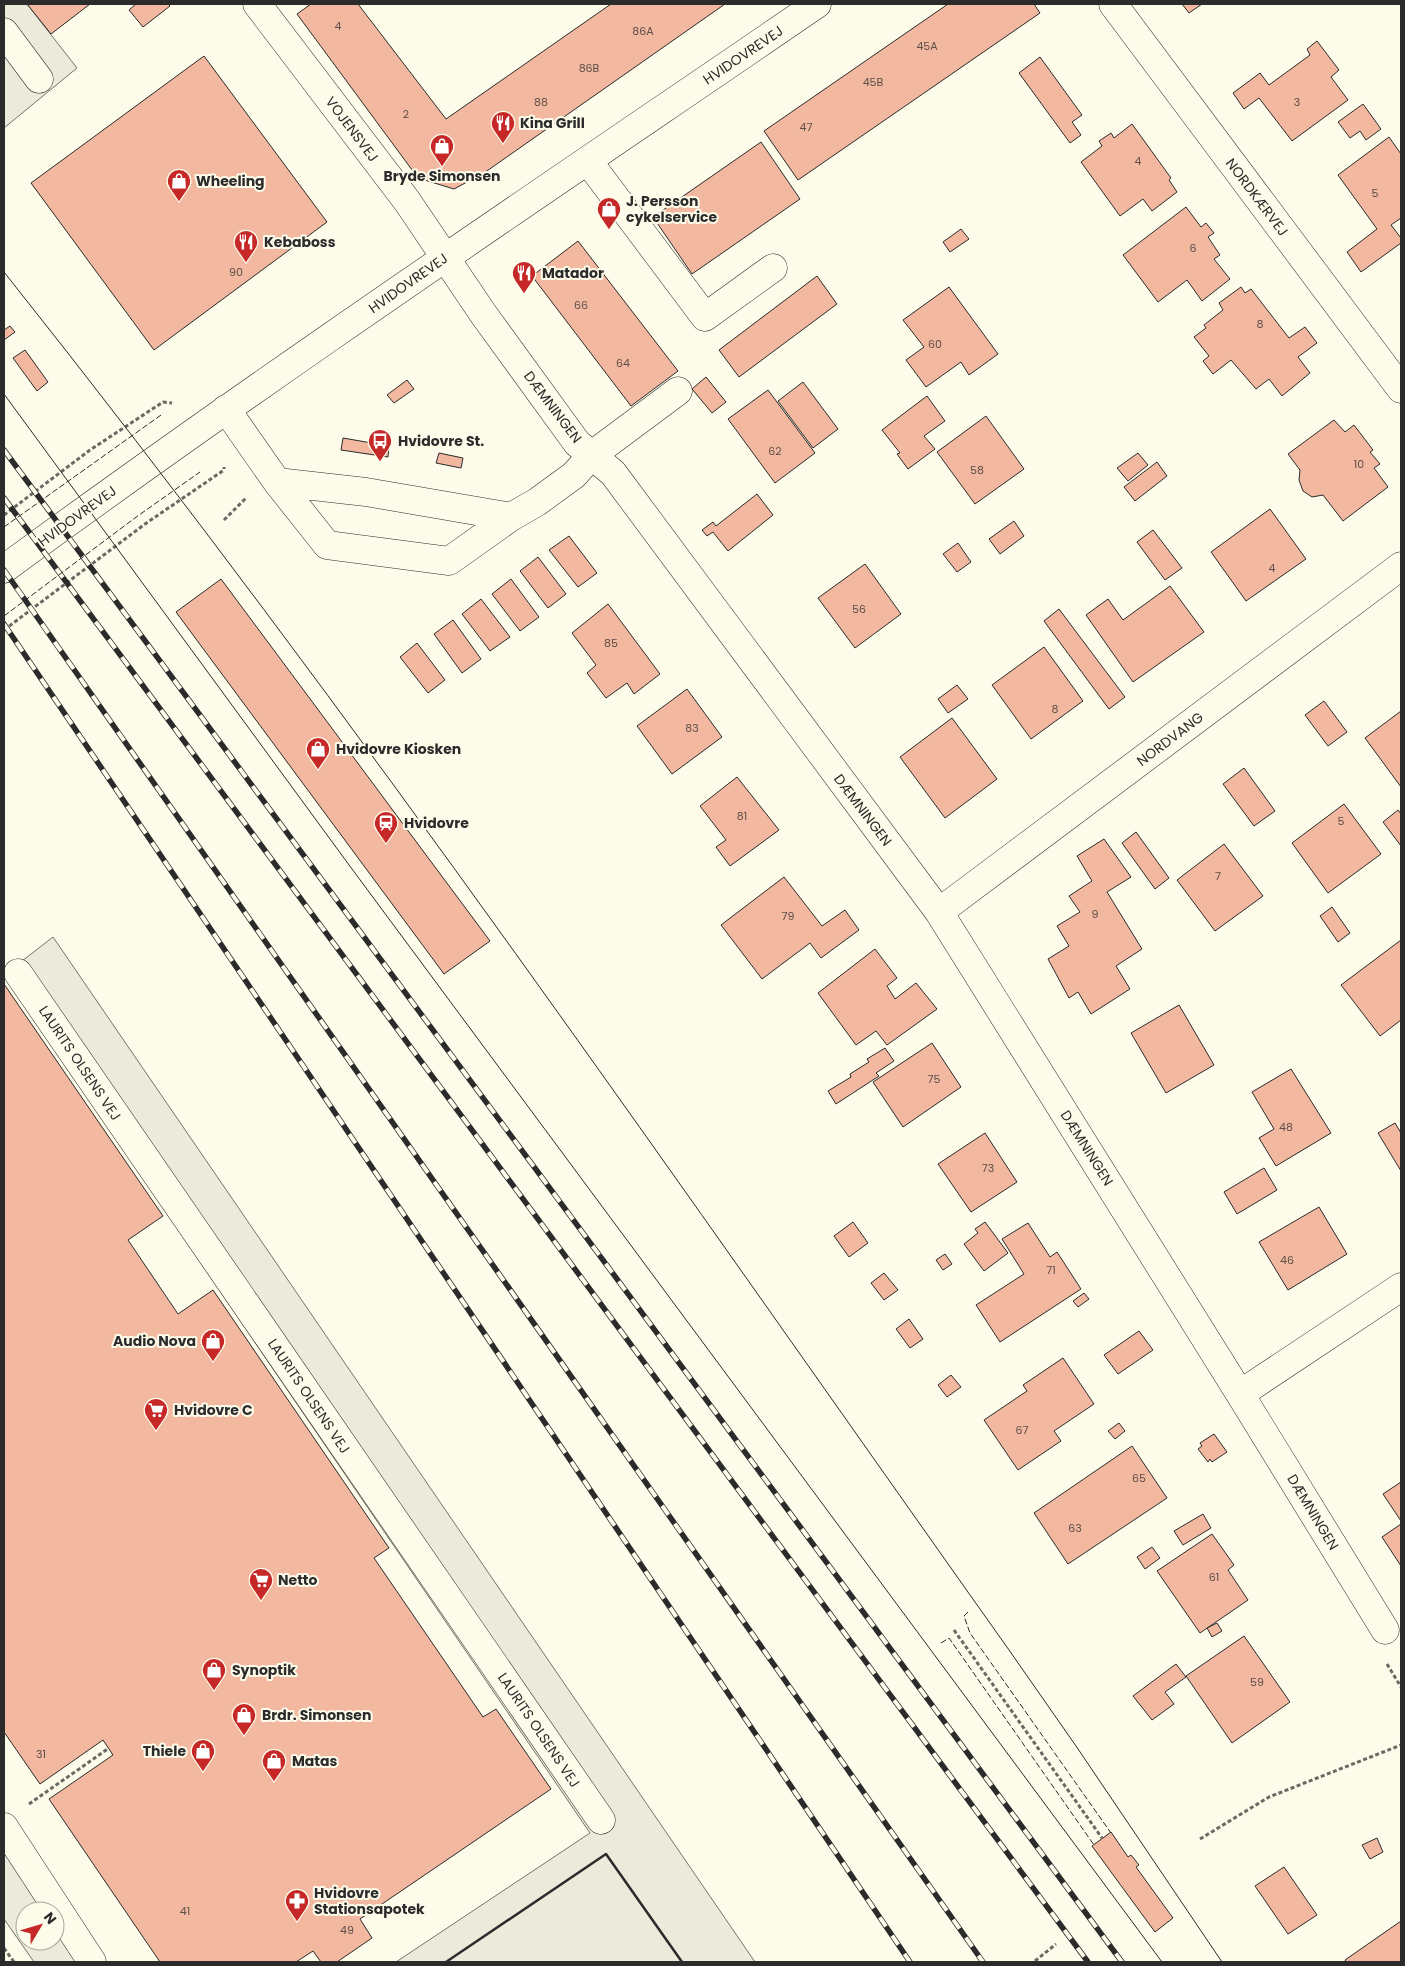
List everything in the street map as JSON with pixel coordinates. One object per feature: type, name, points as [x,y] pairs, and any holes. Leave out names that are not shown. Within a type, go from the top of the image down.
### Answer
[{"type":"street","name":"VOJENSVEJ","points":[[256,4],[402,195],[445,257]]},
{"type":"street","name":"HVIDOVREVEJ","points":[[4,569],[226,409],[445,257],[817,4]]},
{"type":"street","name":"NORDKÆRVEJ","points":[[1113,4],[1401,389]]},
{"type":"street","points":[[4,32],[39,79]]},
{"type":"street","points":[[588,161],[705,316],[774,268]]},
{"type":"street","name":"DÆMNINGEN","points":[[445,257],[577,443],[614,473],[939,912],[1385,1630]]},
{"type":"street","points":[[226,409],[277,482],[327,545],[449,561],[574,474],[592,454],[678,391]]},
{"type":"street","points":[[277,482],[366,492],[512,517]]},
{"type":"street","name":"NORDVANG","points":[[939,912],[1401,566]]},
{"type":"street","name":"LAURITS OLSENS VEJ","points":[[18,972],[601,1820]]},
{"type":"street","points":[[1240,1394],[1401,1287]]},
{"type":"street","points":[[4,1827],[92,1962]]},
{"type":"path","points":[[4,515],[90,450],[163,402],[226,409],[224,470],[145,524],[4,630]]},
{"type":"path","points":[[954,1630],[1102,1838]]},
{"type":"path","points":[[1200,1839],[1269,1797],[1401,1745]]},
{"type":"path","points":[[28,1805],[109,1748]]},
{"type":"path","points":[[1035,1962],[1056,1944]]},
{"type":"path","points":[[4,1948],[14,1962]]},
{"type":"shaded area","points":[[4,4],[27,4],[77,68],[4,128]]},
{"type":"shaded area","points":[[53,937],[755,1962],[396,1962],[590,1833],[4,975]]},
{"type":"shaded area","points":[[4,1822],[56,1901],[15,1901],[15,1935],[4,1919]]},
{"type":"shaded area","points":[[65,1914],[97,1962],[34,1962],[26,1951],[65,1951]]},
{"type":"building","points":[[27,4],[90,4],[51,34]]},
{"type":"building","points":[[136,4],[168,4],[170,6],[143,27],[129,10]]},
{"type":"building","points":[[311,4],[358,4],[446,119],[611,4],[725,4],[484,173],[454,189],[418,178],[297,14]]},
{"type":"building","points":[[948,4],[1034,4],[1040,13],[798,180],[764,131]]},
{"type":"building","points":[[1182,4],[1202,4],[1189,13]]},
{"type":"building","points":[[1317,41],[1339,70],[1331,77],[1348,100],[1292,141],[1259,98],[1244,109],[1233,93],[1260,73],[1269,85],[1310,55],[1307,49]]},
{"type":"building","name":"Wheeling","points":[[204,56],[327,222],[154,350],[31,183]]},
{"type":"building","points":[[1040,57],[1082,115],[1072,122],[1081,135],[1070,143],[1019,73]]},
{"type":"building","points":[[1363,104],[1381,129],[1366,140],[1360,131],[1350,138],[1338,122]]},
{"type":"building","points":[[1132,124],[1171,178],[1169,180],[1177,192],[1152,211],[1143,199],[1120,216],[1081,162],[1102,146],[1099,141],[1111,133],[1114,138]]},
{"type":"building","points":[[1389,137],[1401,154],[1401,218],[1391,225],[1401,238],[1401,243],[1361,272],[1347,252],[1377,229],[1338,175]]},
{"type":"building","points":[[761,142],[800,199],[692,274],[653,217]]},
{"type":"building","points":[[1186,207],[1201,227],[1206,223],[1214,233],[1208,237],[1220,255],[1214,259],[1230,279],[1202,301],[1187,280],[1158,302],[1123,255]]},
{"type":"building","points":[[961,229],[969,239],[950,252],[943,242]]},
{"type":"building","points":[[578,241],[678,371],[631,406],[532,276]]},
{"type":"building","points":[[817,276],[837,304],[739,377],[719,350]]},
{"type":"building","points":[[949,287],[998,354],[969,375],[961,362],[926,387],[906,360],[924,347],[903,320]]},
{"type":"building","points":[[1241,287],[1245,293],[1251,289],[1289,338],[1305,327],[1317,343],[1298,357],[1310,373],[1282,396],[1269,379],[1256,389],[1231,360],[1213,374],[1203,361],[1209,356],[1194,337],[1206,328],[1204,325],[1223,310],[1219,303]]},
{"type":"building","points":[[10,326],[15,332],[4,340],[4,330]]},
{"type":"building","points":[[25,350],[48,382],[37,391],[13,358]]},
{"type":"building","points":[[706,377],[726,402],[712,413],[692,389]]},
{"type":"building","points":[[407,380],[414,389],[394,403],[387,395]]},
{"type":"building","points":[[803,382],[838,429],[813,448],[778,401]]},
{"type":"building","points":[[768,390],[815,453],[775,483],[728,419]]},
{"type":"building","points":[[927,396],[945,421],[924,436],[935,449],[908,469],[897,454],[900,453],[882,430]]},
{"type":"building","points":[[986,416],[1024,469],[975,504],[937,452]]},
{"type":"building","points":[[1334,420],[1345,432],[1354,425],[1373,450],[1370,452],[1380,464],[1374,468],[1388,487],[1343,521],[1323,495],[1312,497],[1303,491],[1299,480],[1300,470],[1288,454]]},
{"type":"building","points":[[343,438],[389,446],[388,457],[341,450]]},
{"type":"building","points":[[439,453],[463,458],[461,468],[436,463]]},
{"type":"building","points":[[1138,453],[1148,465],[1128,481],[1117,468]]},
{"type":"building","points":[[1157,462],[1167,476],[1135,501],[1124,487]]},
{"type":"building","points":[[757,494],[773,515],[728,551],[713,532],[707,536],[702,530],[713,522],[716,526]]},
{"type":"building","points":[[1270,509],[1306,559],[1246,601],[1211,552]]},
{"type":"building","points":[[1014,521],[1024,536],[1000,554],[989,539]]},
{"type":"building","points":[[1153,530],[1182,568],[1165,580],[1137,542]]},
{"type":"building","points":[[569,536],[597,573],[578,587],[549,550]]},
{"type":"building","points":[[958,543],[971,562],[957,572],[943,554]]},
{"type":"building","points":[[538,557],[566,594],[548,608],[520,571]]},
{"type":"building","points":[[865,564],[901,614],[855,648],[818,598]]},
{"type":"building","points":[[221,579],[490,941],[444,974],[176,612]]},
{"type":"building","points":[[511,579],[539,617],[520,631],[492,594]]},
{"type":"building","points":[[1170,586],[1204,632],[1133,682],[1086,615],[1108,599],[1123,620]]},
{"type":"building","points":[[481,599],[510,637],[490,651],[462,614]]},
{"type":"building","points":[[608,604],[660,674],[634,694],[627,683],[606,698],[587,673],[596,665],[572,633]]},
{"type":"building","points":[[1059,609],[1125,697],[1109,709],[1044,621]]},
{"type":"building","points":[[453,620],[481,659],[462,673],[434,634]]},
{"type":"building","points":[[417,643],[445,680],[428,693],[400,657]]},
{"type":"building","points":[[1044,647],[1083,701],[1031,739],[992,685]]},
{"type":"building","points":[[957,685],[968,699],[948,713],[938,699]]},
{"type":"building","points":[[687,689],[722,737],[672,774],[637,726]]},
{"type":"building","points":[[1324,701],[1347,732],[1328,746],[1305,715]]},
{"type":"building","points":[[1401,711],[1401,787],[1365,738]]},
{"type":"building","points":[[952,718],[997,779],[945,818],[900,757]]},
{"type":"building","points":[[1244,768],[1275,811],[1254,826],[1223,784]]},
{"type":"building","points":[[737,777],[779,830],[730,866],[716,847],[726,840],[700,806]]},
{"type":"building","points":[[1344,804],[1381,854],[1328,893],[1292,843]]},
{"type":"building","points":[[1398,810],[1401,814],[1401,846],[1383,822]]},
{"type":"building","points":[[1136,832],[1169,878],[1155,889],[1122,843]]},
{"type":"building","points":[[1104,839],[1131,877],[1107,892],[1142,949],[1116,966],[1130,989],[1091,1014],[1078,992],[1069,998],[1048,959],[1069,946],[1057,926],[1080,912],[1069,896],[1092,881],[1077,856]]},
{"type":"building","points":[[1224,844],[1263,896],[1215,931],[1177,880]]},
{"type":"building","points":[[784,877],[822,926],[845,910],[859,930],[821,958],[810,943],[762,979],[721,925]]},
{"type":"building","points":[[1332,907],[1350,933],[1338,942],[1320,916]]},
{"type":"building","points":[[1401,940],[1401,1020],[1380,1036],[1341,985]]},
{"type":"building","points":[[875,949],[897,978],[887,986],[895,999],[916,983],[937,1009],[887,1045],[876,1031],[856,1045],[818,993]]},
{"type":"building","name":"Hvidovre C","points":[[4,984],[163,1216],[128,1240],[178,1314],[213,1290],[389,1548],[374,1558],[483,1717],[496,1709],[551,1789],[360,1919],[372,1938],[337,1962],[321,1962],[313,1951],[296,1962],[160,1962],[49,1799],[113,1755],[103,1740],[40,1784],[4,1732]]},
{"type":"building","points":[[1179,1005],[1214,1065],[1166,1093],[1131,1033]]},
{"type":"building","points":[[932,1043],[961,1087],[903,1127],[873,1082]]},
{"type":"building","points":[[885,1048],[894,1061],[876,1073],[879,1076],[836,1104],[828,1091],[851,1077],[850,1074],[869,1062],[867,1059]]},
{"type":"building","points":[[1291,1069],[1331,1133],[1276,1166],[1259,1138],[1274,1129],[1252,1092]]},
{"type":"building","points":[[1395,1123],[1401,1133],[1401,1171],[1378,1133]]},
{"type":"building","points":[[985,1133],[1017,1182],[971,1212],[938,1164]]},
{"type":"building","points":[[1264,1168],[1277,1190],[1237,1214],[1224,1192]]},
{"type":"building","points":[[1319,1207],[1347,1254],[1288,1290],[1259,1242]]},
{"type":"building","points":[[853,1222],[868,1243],[849,1257],[834,1236]]},
{"type":"building","points":[[985,1222],[1008,1253],[984,1271],[964,1244],[978,1233],[975,1229]]},
{"type":"building","points":[[1028,1223],[1050,1257],[1057,1252],[1081,1289],[1000,1342],[976,1305],[1024,1274],[1002,1239]]},
{"type":"building","points":[[945,1254],[952,1264],[943,1270],[936,1260]]},
{"type":"building","points":[[884,1273],[898,1290],[884,1300],[871,1283]]},
{"type":"building","points":[[1084,1293],[1089,1299],[1078,1307],[1073,1301]]},
{"type":"building","points":[[909,1319],[923,1339],[910,1348],[896,1329]]},
{"type":"building","points":[[1139,1331],[1153,1350],[1118,1374],[1104,1355]]},
{"type":"building","points":[[1063,1358],[1094,1404],[1054,1431],[1061,1441],[1018,1470],[984,1420],[1027,1391],[1023,1385]]},
{"type":"building","points":[[951,1375],[961,1387],[947,1397],[938,1385]]},
{"type":"building","points":[[1119,1423],[1125,1431],[1115,1439],[1108,1431]]},
{"type":"building","points":[[1214,1434],[1227,1452],[1212,1462],[1210,1459],[1208,1462],[1198,1449],[1202,1446],[1200,1443]]},
{"type":"building","points":[[1132,1446],[1167,1498],[1068,1564],[1034,1513]]},
{"type":"building","points":[[1401,1482],[1401,1521],[1383,1494]]},
{"type":"building","points":[[1203,1514],[1211,1528],[1183,1545],[1174,1531]]},
{"type":"building","points":[[1401,1524],[1401,1566],[1382,1537]]},
{"type":"building","points":[[1212,1534],[1234,1565],[1228,1570],[1248,1600],[1200,1633],[1157,1571]]},
{"type":"building","points":[[1152,1547],[1160,1558],[1145,1569],[1137,1557]]},
{"type":"building","points":[[1217,1623],[1222,1631],[1212,1637],[1207,1628]]},
{"type":"building","points":[[1244,1636],[1290,1702],[1232,1743],[1186,1676]]},
{"type":"building","points":[[1176,1664],[1186,1677],[1165,1692],[1174,1704],[1152,1720],[1133,1696]]},
{"type":"building","points":[[1111,1832],[1128,1857],[1131,1855],[1139,1865],[1136,1867],[1173,1918],[1155,1932],[1092,1846]]},
{"type":"building","points":[[1377,1838],[1383,1852],[1370,1859],[1362,1845]]},
{"type":"building","points":[[1284,1867],[1317,1915],[1288,1934],[1255,1886]]},
{"type":"building","points":[[1401,1921],[1401,1962],[1346,1962],[1345,1960]]},
{"type":"tram line","points":[[4,272],[264,610],[516,954],[1009,1650],[1222,1962]]},
{"type":"tram line","points":[[4,394],[352,869],[1162,1962]]},
{"type":"railway","points":[[4,450],[1122,1962]]},
{"type":"railway","points":[[4,498],[1088,1962]]},
{"type":"railway","points":[[4,570],[983,1962]]},
{"type":"railway","points":[[4,624],[910,1962]]},
{"type":"fence","points":[[4,527],[161,415]]},
{"type":"fence","points":[[4,616],[200,472]]},
{"type":"fence","points":[[968,1612],[964,1616],[970,1633],[1111,1833]]},
{"type":"fence","points":[[941,1643],[949,1638],[1094,1845]]},
{"type":"wall","points":[[446,1962],[606,1854],[682,1962]]},
{"type":"place","name":"Kina Grill","points":[[503,144]]},
{"type":"place","name":"Bryde Simonsen","points":[[442,167]]},
{"type":"place","name":"Wheeling","points":[[179,202]]},
{"type":"place","name":"J. Persson cykelservice","points":[[609,230]]},
{"type":"place","name":"Kebaboss","points":[[246,263]]},
{"type":"place","name":"Matador","points":[[524,294]]},
{"type":"place","name":"Hvidovre St.","points":[[380,462]]},
{"type":"place","name":"Hvidovre Kiosken","points":[[318,770]]},
{"type":"place","name":"Hvidovre","points":[[386,844]]},
{"type":"place","name":"Audio Nova","points":[[213,1362]]},
{"type":"place","name":"Hvidovre C","points":[[156,1431]]},
{"type":"place","name":"Netto","points":[[261,1601]]},
{"type":"place","name":"Synoptik","points":[[214,1691]]},
{"type":"place","name":"Brdr. Simonsen","points":[[244,1736]]},
{"type":"place","name":"Thiele","points":[[203,1772]]},
{"type":"place","name":"Matas","points":[[274,1782]]},
{"type":"place","name":"Hvidovre Stationsapotek","points":[[297,1922]]}]
